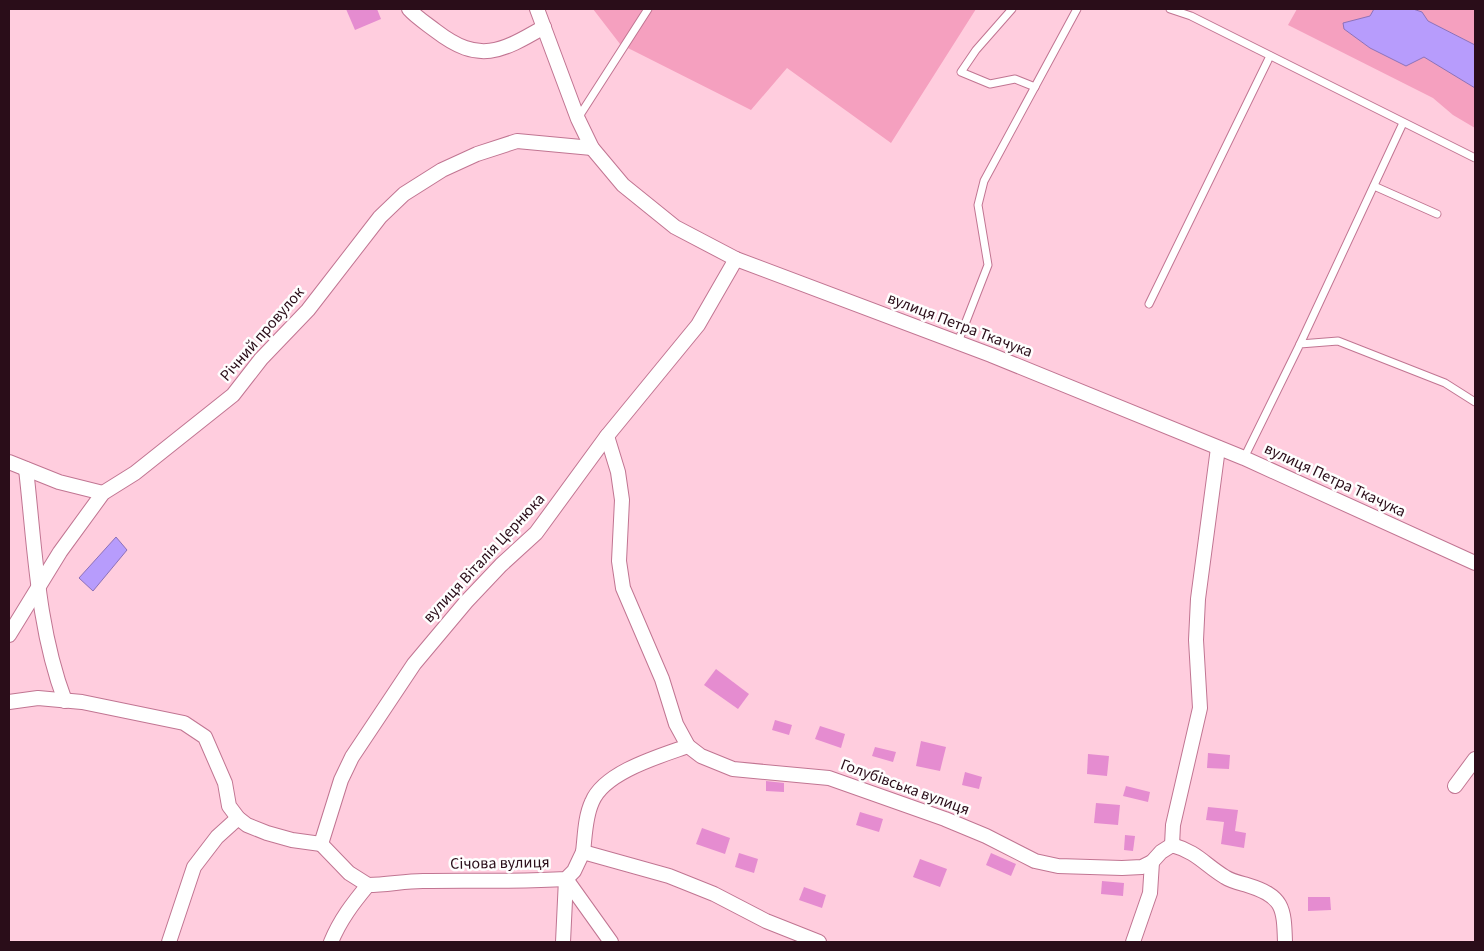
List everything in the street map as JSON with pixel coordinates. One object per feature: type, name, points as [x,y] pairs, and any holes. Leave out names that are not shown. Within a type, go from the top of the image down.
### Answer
[{"type":"street","points":[[409,9],[445,38],[466,50],[490,51],[515,44],[544,27]]},
{"type":"street","name":"вулиця Петра Ткачука","points":[[537,9],[578,119],[592,148],[623,185],[676,227],[736,259],[958,342],[1244,458],[1475,563]]},
{"type":"street","name":"Річний провулок","points":[[9,635],[60,552],[103,493],[135,473],[233,395],[262,359],[308,310],[380,217],[404,194],[442,170],[477,154],[517,141],[592,148]]},
{"type":"street","name":"вулиця Віталія Цернюка","points":[[320,844],[341,780],[352,757],[414,664],[489,578],[536,533],[607,436],[698,325],[736,259]]},
{"type":"street","name":"Голубівська вулиця","points":[[607,436],[618,472],[622,500],[619,553],[623,588],[662,679],[676,724],[688,746],[701,756],[733,769],[829,778],[986,836],[1034,860],[1074,867],[1142,867],[1152,862],[1161,852],[1172,845]]},
{"type":"street","points":[[1218,448],[1198,599],[1196,640],[1200,708],[1173,825],[1172,845],[1190,850],[1226,878],[1261,889],[1276,898],[1284,914],[1285,942]]},
{"type":"street","points":[[9,462],[59,482],[103,493]]},
{"type":"street","points":[[26,469],[39,588],[53,669],[65,701]]},
{"type":"street","points":[[9,702],[38,698],[65,701],[184,723],[205,737],[224,783],[229,806],[238,818],[247,825],[266,833],[292,840],[320,844],[349,873],[368,885],[346,913],[331,942]]},
{"type":"street","points":[[688,746],[638,765],[613,779],[600,790],[592,800],[588,813],[583,852],[669,876],[714,894],[766,921],[819,942]]},
{"type":"street","points":[[1455,786],[1475,759]]},
{"type":"street","points":[[168,942],[194,867],[217,837],[238,818]]},
{"type":"street","name":"Січова вулиця","points":[[368,885],[392,885],[420,881],[487,882],[566,879],[574,871],[583,852]]},
{"type":"street","points":[[1134,942],[1150,894],[1152,862]]},
{"type":"street","points":[[563,942],[566,879]]},
{"type":"street","points":[[566,879],[611,942]]},
{"type":"lane","points":[[578,119],[648,9]]},
{"type":"lane","points":[[1012,9],[976,50],[961,72],[990,84],[1015,79],[1035,87]]},
{"type":"lane","points":[[958,342],[988,265],[978,205],[984,181],[1077,9]]},
{"type":"lane","points":[[1174,9],[1475,158]]},
{"type":"lane","points":[[1149,304],[1270,56]]},
{"type":"lane","points":[[1244,458],[1300,344],[1403,123]]},
{"type":"lane","points":[[1374,186],[1437,214]]},
{"type":"lane","points":[[1300,344],[1338,342],[1445,383],[1475,402]]},
{"type":"shaded area","points":[[593,9],[976,9],[891,143],[787,68],[751,110],[620,44]]},
{"type":"shaded area","points":[[1297,9],[1374,9],[1370,16],[1355,21],[1348,21],[1344,29],[1370,48],[1406,66],[1424,57],[1475,88],[1475,128],[1453,115],[1433,98],[1288,25]]},
{"type":"shaded area","points":[[1374,9],[1413,9],[1422,12],[1428,21],[1475,45],[1475,88],[1424,57],[1406,66],[1370,48],[1344,29],[1343,23],[1370,16]]},
{"type":"shaded area","points":[[1413,9],[1475,9],[1475,45],[1428,21],[1422,12]]},
{"type":"shaded area","points":[[116,537],[127,550],[93,591],[79,578]]},
{"type":"building","points":[[346,9],[377,9],[381,19],[355,30]]},
{"type":"building","points":[[716,669],[749,694],[738,709],[704,685]]},
{"type":"building","points":[[775,720],[792,725],[789,735],[772,730]]},
{"type":"building","points":[[820,726],[845,734],[841,748],[815,739]]},
{"type":"building","points":[[921,741],[946,747],[940,771],[916,766]]},
{"type":"building","points":[[875,747],[896,752],[893,762],[872,756]]},
{"type":"building","points":[[1208,753],[1230,755],[1229,769],[1207,768]]},
{"type":"building","points":[[1088,754],[1109,756],[1107,776],[1087,774]]},
{"type":"building","points":[[965,772],[982,777],[979,789],[962,785]]},
{"type":"building","points":[[766,781],[784,783],[784,792],[766,791]]},
{"type":"building","points":[[1126,786],[1150,792],[1148,802],[1123,796]]},
{"type":"building","points":[[1096,803],[1120,805],[1118,825],[1094,823]]},
{"type":"building","points":[[1208,807],[1238,810],[1235,831],[1246,833],[1244,848],[1221,844],[1224,822],[1206,820]]},
{"type":"building","points":[[860,812],[883,819],[879,832],[856,825]]},
{"type":"building","points":[[702,828],[730,838],[725,854],[696,844]]},
{"type":"building","points":[[1125,835],[1135,836],[1133,851],[1124,850]]},
{"type":"building","points":[[739,853],[758,859],[754,873],[735,867]]},
{"type":"building","points":[[991,853],[1016,864],[1011,876],[986,865]]},
{"type":"building","points":[[920,859],[947,869],[940,887],[913,877]]},
{"type":"building","points":[[1102,881],[1124,883],[1123,896],[1101,894]]},
{"type":"building","points":[[804,887],[826,895],[822,908],[799,900]]},
{"type":"building","points":[[1308,897],[1330,897],[1331,910],[1308,911]]}]
